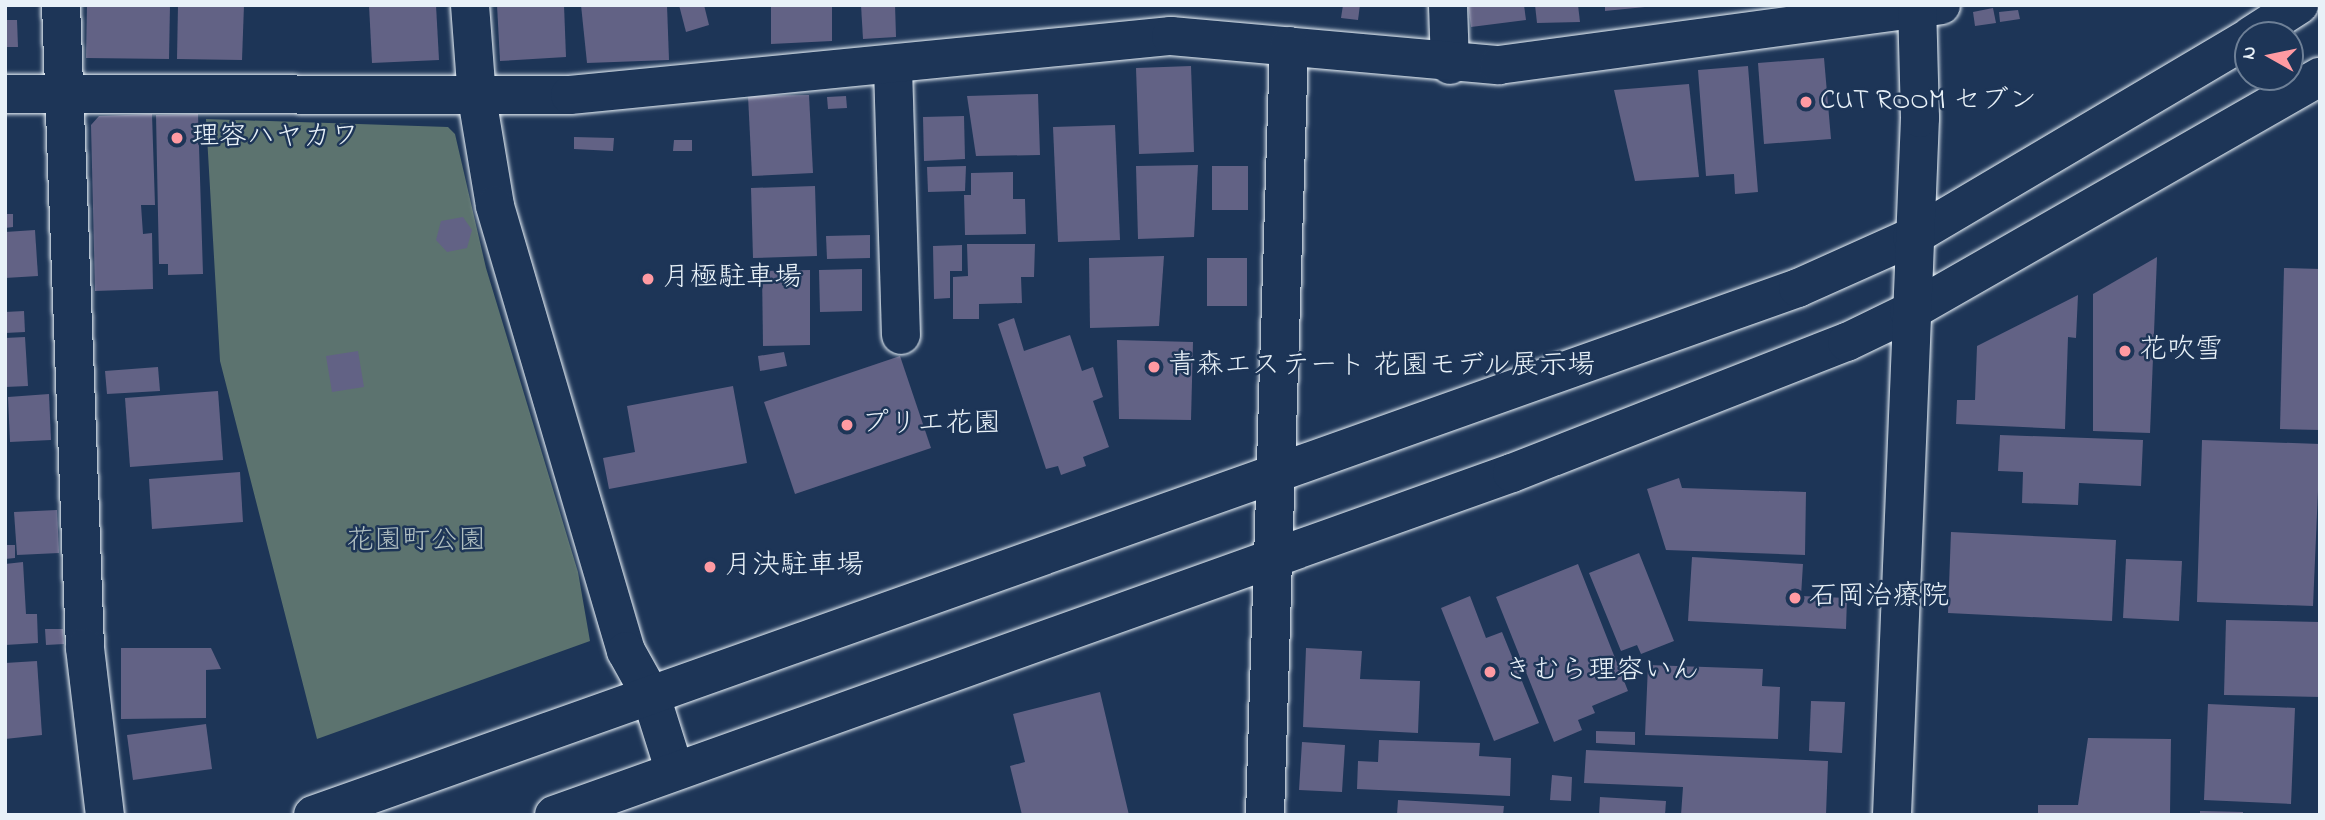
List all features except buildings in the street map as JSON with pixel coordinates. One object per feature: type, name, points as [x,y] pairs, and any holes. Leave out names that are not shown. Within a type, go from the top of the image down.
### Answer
[{"type":"street","points":[[61,5],[62,96],[85,648],[105,815]]},
{"type":"street","points":[[470,5],[477,98],[495,206],[626,651],[651,696],[674,769]]},
{"type":"street","points":[[1448,5],[1450,65]]},
{"type":"street","points":[[2274,21],[2299,5]]},
{"type":"street","points":[[5,94],[477,98],[893,68],[1170,21],[1289,46],[1450,65],[1570,60],[1925,7],[1912,237],[1892,815]]},
{"type":"street","points":[[1265,815],[1276,556],[1289,46]]},
{"type":"street","points":[[313,815],[1278,472],[1589,368],[1912,237],[2234,46]]},
{"type":"street","points":[[893,68],[901,335]]},
{"type":"street","points":[[554,815],[674,769],[1635,426],[1909,312],[2320,77]]},
{"type":"green space","name":"花園町公園","points":[[206,119],[448,127],[455,134],[486,268],[578,572],[590,641],[317,739],[220,361]]},
{"type":"place","name":"CUT ROOM セブン","points":[[1806,102]]},
{"type":"place","name":"理容ハヤカワ","points":[[177,138]]},
{"type":"place","name":"月極駐車場","points":[[648,279]]},
{"type":"place","name":"花吹雪","points":[[2125,351]]},
{"type":"place","name":"青森エステート 花園モデル展示場","points":[[1154,367]]},
{"type":"place","name":"プリエ花園","points":[[847,425]]},
{"type":"place","name":"月決駐車場","points":[[710,567]]},
{"type":"place","name":"石岡治療院","points":[[1795,598]]},
{"type":"place","name":"きむら理容いん","points":[[1490,672]]}]
